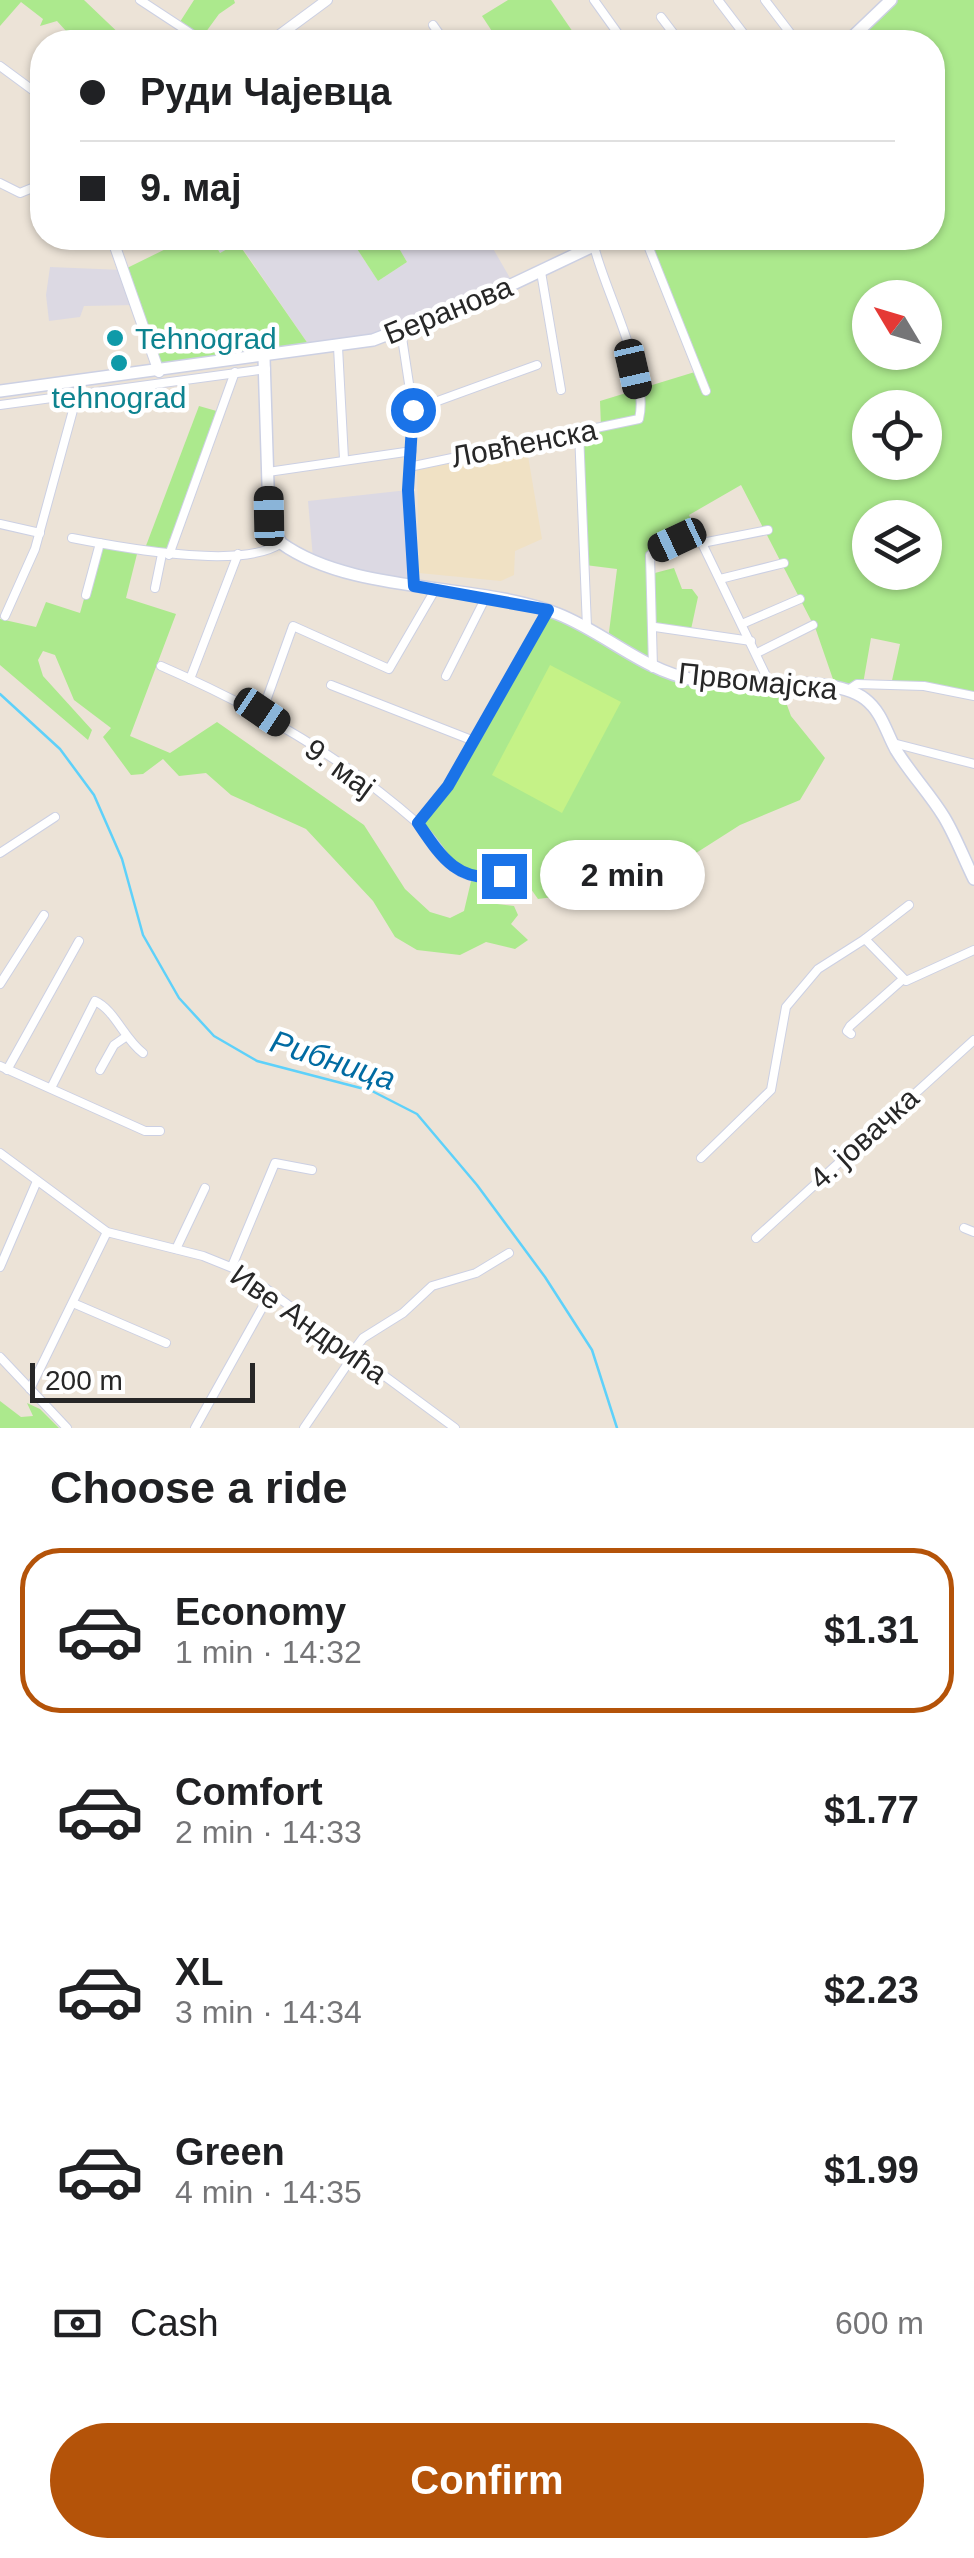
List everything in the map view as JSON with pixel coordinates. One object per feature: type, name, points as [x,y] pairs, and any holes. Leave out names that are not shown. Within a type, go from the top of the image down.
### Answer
[{"type":"main road","points":[[860,30],[891,0]]},
{"type":"main road","name":"Беранова","points":[[3,398],[158,372],[265,364],[401,331],[584,250]]},
{"type":"main road","points":[[265,364],[269,516],[281,543]]},
{"type":"main road","name":"Првомајска","points":[[281,543],[339,567],[414,586],[548,610],[587,628],[653,668],[694,680],[771,686],[828,684],[848,690],[873,707],[945,818],[974,879]]},
{"type":"street","points":[[140,0],[186,30]]},
{"type":"street","points":[[286,30],[327,0]]},
{"type":"street","points":[[594,0],[615,30]]},
{"type":"street","points":[[718,0],[741,30]]},
{"type":"street","points":[[765,0],[788,30]]},
{"type":"street","points":[[660,17],[670,30]]},
{"type":"street","points":[[433,25],[436,30]]},
{"type":"street","points":[[0,66],[30,87]]},
{"type":"street","points":[[0,183],[20,193],[30,189]]},
{"type":"street","points":[[116,250],[158,372]]},
{"type":"street","name":"Ловћенска","points":[[410,466],[639,419],[641,404],[605,250]]},
{"type":"street","points":[[650,250],[706,391]]},
{"type":"street","points":[[541,272],[560,390]]},
{"type":"street","points":[[401,331],[413,410],[410,466],[414,586]]},
{"type":"street","points":[[338,347],[344,459]]},
{"type":"street","name":"Беранова","points":[[3,398],[235,372],[265,364]]},
{"type":"street","points":[[413,410],[536,365]]},
{"type":"street","points":[[155,588],[235,372]]},
{"type":"street","points":[[5,616],[40,533],[78,392]]},
{"type":"street","points":[[579,432],[587,628]]},
{"type":"street","name":"Ловћенска","points":[[268,472],[412,451]]},
{"type":"street","points":[[398,453],[410,466]]},
{"type":"street","points":[[0,524],[40,533]]},
{"type":"street","points":[[702,543],[768,530]]},
{"type":"street","points":[[653,668],[656,627],[650,555],[696,531],[771,686]]},
{"type":"street","points":[[72,538],[165,554],[238,554],[281,543]]},
{"type":"street","points":[[86,595],[100,543]]},
{"type":"street","points":[[190,678],[238,554]]},
{"type":"street","points":[[720,579],[784,564]]},
{"type":"street","points":[[262,712],[293,626],[387,669],[398,658],[436,590]]},
{"type":"street","name":"Првомајска","points":[[742,624],[800,598]]},
{"type":"street","points":[[446,676],[485,599]]},
{"type":"street","points":[[418,823],[435,806],[548,610]]},
{"type":"street","name":"Првомајска","points":[[757,653],[813,624]]},
{"type":"street","points":[[656,627],[751,641]]},
{"type":"street","name":"9. мај","points":[[162,666],[262,712],[418,823],[441,858],[455,870],[482,878],[504,876]]},
{"type":"street","points":[[848,690],[857,684],[924,686],[974,696]]},
{"type":"street","points":[[331,685],[474,741]]},
{"type":"street","points":[[893,743],[974,764]]},
{"type":"street","points":[[0,854],[55,816]]},
{"type":"street","points":[[960,850],[974,852]]},
{"type":"street","points":[[701,1158],[772,1090],[786,1007],[818,969],[910,906]]},
{"type":"street","points":[[0,984],[44,915]]},
{"type":"street","points":[[865,939],[902,980]]},
{"type":"street","points":[[79,940],[4,1068],[145,1131],[160,1131]]},
{"type":"street","points":[[851,1034],[846,1030],[902,980],[974,950]]},
{"type":"street","points":[[52,1088],[95,1000],[108,1010],[124,1038],[143,1054]]},
{"type":"street","points":[[100,1070],[114,1045],[124,1038]]},
{"type":"street","name":"4. јовачка","points":[[756,1238],[974,1040]]},
{"type":"street","name":"Иве Андрића","points":[[0,1153],[108,1232],[232,1266],[451,1427]]},
{"type":"street","points":[[232,1266],[276,1163],[312,1170]]},
{"type":"street","points":[[0,1267],[37,1181]]},
{"type":"street","points":[[176,1248],[205,1188]]},
{"type":"street","points":[[964,1228],[974,1232]]},
{"type":"street","points":[[30,1389],[108,1232]]},
{"type":"street","points":[[304,1428],[364,1338],[403,1313],[432,1286],[476,1272],[510,1254]]},
{"type":"street","points":[[195,1428],[271,1292]]},
{"type":"street","points":[[74,1303],[166,1343]]},
{"type":"street","points":[[0,1357],[67,1428]]},
{"type":"shaded area","points":[[244,250],[358,250],[378,281],[407,262],[400,250],[494,250],[514,285],[411,328],[313,351]]},
{"type":"shaded area","points":[[50,267],[123,270],[136,305],[84,306],[80,317],[49,321],[46,295]]},
{"type":"shaded area","points":[[526,444],[542,539],[515,551],[514,575],[501,581],[419,573],[417,468]]},
{"type":"shaded area","points":[[408,490],[414,586],[313,558],[308,501]]},
{"type":"green space","points":[[0,0],[84,0],[115,30],[65,30],[57,21],[40,26],[43,19],[21,2],[0,26]]},
{"type":"green space","points":[[194,0],[234,0],[207,30],[185,30],[178,25]]},
{"type":"green space","points":[[508,0],[551,0],[572,30],[491,30],[482,16]]},
{"type":"green space","points":[[891,0],[974,0],[974,696],[891,685],[900,644],[871,638],[863,684],[835,685],[816,630],[741,485],[689,515],[696,531],[653,551],[651,574],[674,568],[682,589],[692,589],[698,597],[690,634],[655,628],[653,667],[676,676],[780,686],[791,716],[825,758],[800,800],[740,825],[671,869],[614,889],[538,899],[521,875],[494,878],[497,904],[514,906],[518,915],[511,924],[528,940],[515,949],[486,942],[460,955],[417,950],[395,937],[373,901],[306,829],[231,795],[206,773],[179,776],[163,759],[143,774],[131,775],[103,737],[111,728],[74,700],[55,655],[43,651],[38,660],[43,676],[92,730],[88,740],[0,665],[0,619],[36,627],[46,602],[80,613],[100,543],[138,550],[126,598],[176,614],[130,736],[170,753],[217,722],[364,825],[405,889],[430,912],[450,918],[464,911],[472,877],[463,874],[417,823],[428,814],[548,611],[608,640],[617,569],[585,565],[579,432],[601,427],[600,401],[698,371],[650,250],[945,250],[945,30],[860,30]]},
{"type":"green space","points":[[164,250],[243,250],[313,351],[159,372],[123,270]]},
{"type":"green space","points":[[358,250],[400,250],[407,262],[378,281]]},
{"type":"green space","points":[[199,406],[220,412],[169,555],[144,551]]},
{"type":"green space","points":[[550,665],[621,702],[562,813],[492,775]]},
{"type":"green space","points":[[0,1401],[21,1417],[33,1416],[27,1403],[40,1409],[59,1428],[0,1428]]},
{"type":"waterway","name":"Рибница","points":[[0,694],[60,749],[94,795],[122,859],[143,935],[179,998],[214,1036],[257,1061],[372,1091],[417,1114],[477,1185],[545,1277],[592,1350],[617,1428]]},
{"type":"place","name":"Tehnograd","points":[[115,338]]},
{"type":"place","name":"tehnograd","points":[[119,363]]},
{"type":"route","points":[[413,410],[414,444],[408,490],[414,586],[548,610],[448,786],[418,823],[441,858],[455,870],[482,878],[504,876]]}]
